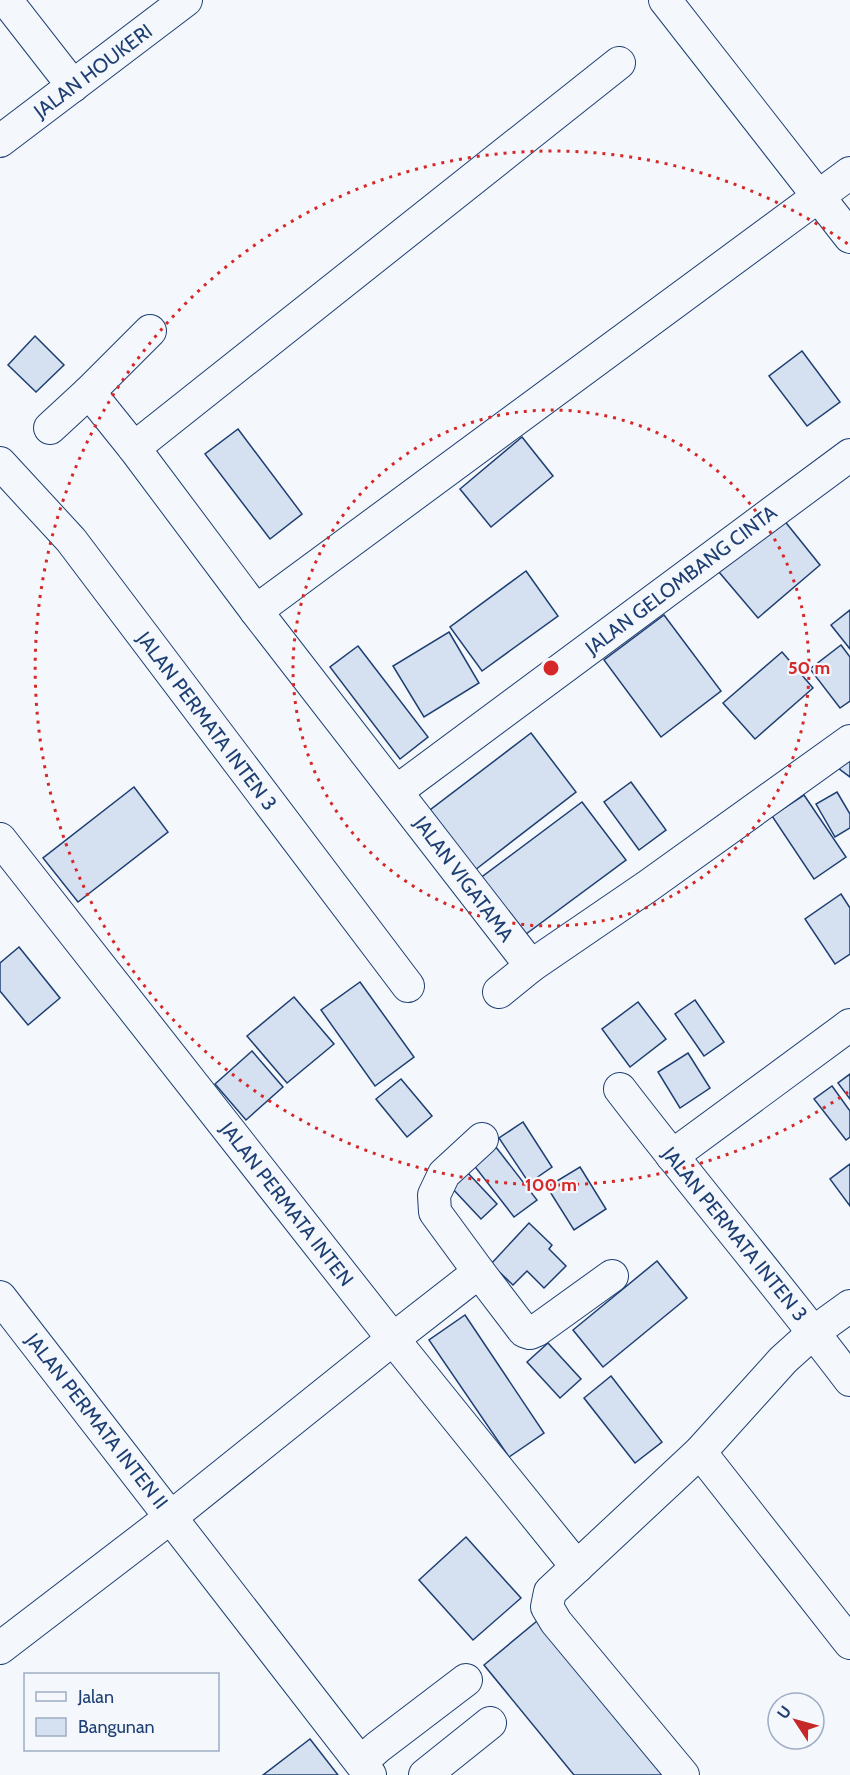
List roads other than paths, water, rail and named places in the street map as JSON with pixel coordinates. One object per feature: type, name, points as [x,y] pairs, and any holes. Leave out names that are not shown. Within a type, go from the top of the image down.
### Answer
[{"type":"street","points":[[6,0],[73,86]]},
{"type":"street","name":"JALAN HOUKERI","points":[[0,141],[186,0]]},
{"type":"street","points":[[667,1],[850,237]]},
{"type":"street","points":[[134,448],[619,63]]},
{"type":"street","points":[[256,611],[850,174]]},
{"type":"street","points":[[50,428],[150,331]]},
{"type":"street","name":"JALAN VIGATAMA","points":[[89,392],[134,448],[341,723],[397,791],[531,966]]},
{"type":"street","name":"JALAN GELOMBANG CINTA","points":[[397,791],[850,455]]},
{"type":"street","name":"JALAN PERMATA INTEN 3","points":[[0,463],[71,540],[408,986]]},
{"type":"street","points":[[499,992],[531,966],[850,741]]},
{"type":"street","name":"JALAN PERMATA INTEN","points":[[0,839],[393,1339],[577,1567]]},
{"type":"street","points":[[672,1156],[850,1024]]},
{"type":"street","name":"JALAN PERMATA INTEN 3","points":[[620,1089],[850,1380]]},
{"type":"street","points":[[482,1139],[444,1174],[434,1195],[435,1212],[524,1331],[530,1333],[537,1330],[612,1276]]},
{"type":"street","points":[[0,1648],[171,1517],[479,1272]]},
{"type":"street","name":"JALAN PERMATA INTEN II","points":[[0,1297],[365,1768]]},
{"type":"street","points":[[683,1775],[556,1622],[547,1607],[550,1592],[700,1452],[783,1360],[814,1332],[850,1306]]},
{"type":"street","points":[[700,1452],[850,1643]]},
{"type":"street","points":[[365,1768],[378,1747],[466,1680]]},
{"type":"street","points":[[425,1775],[490,1723]]}]
